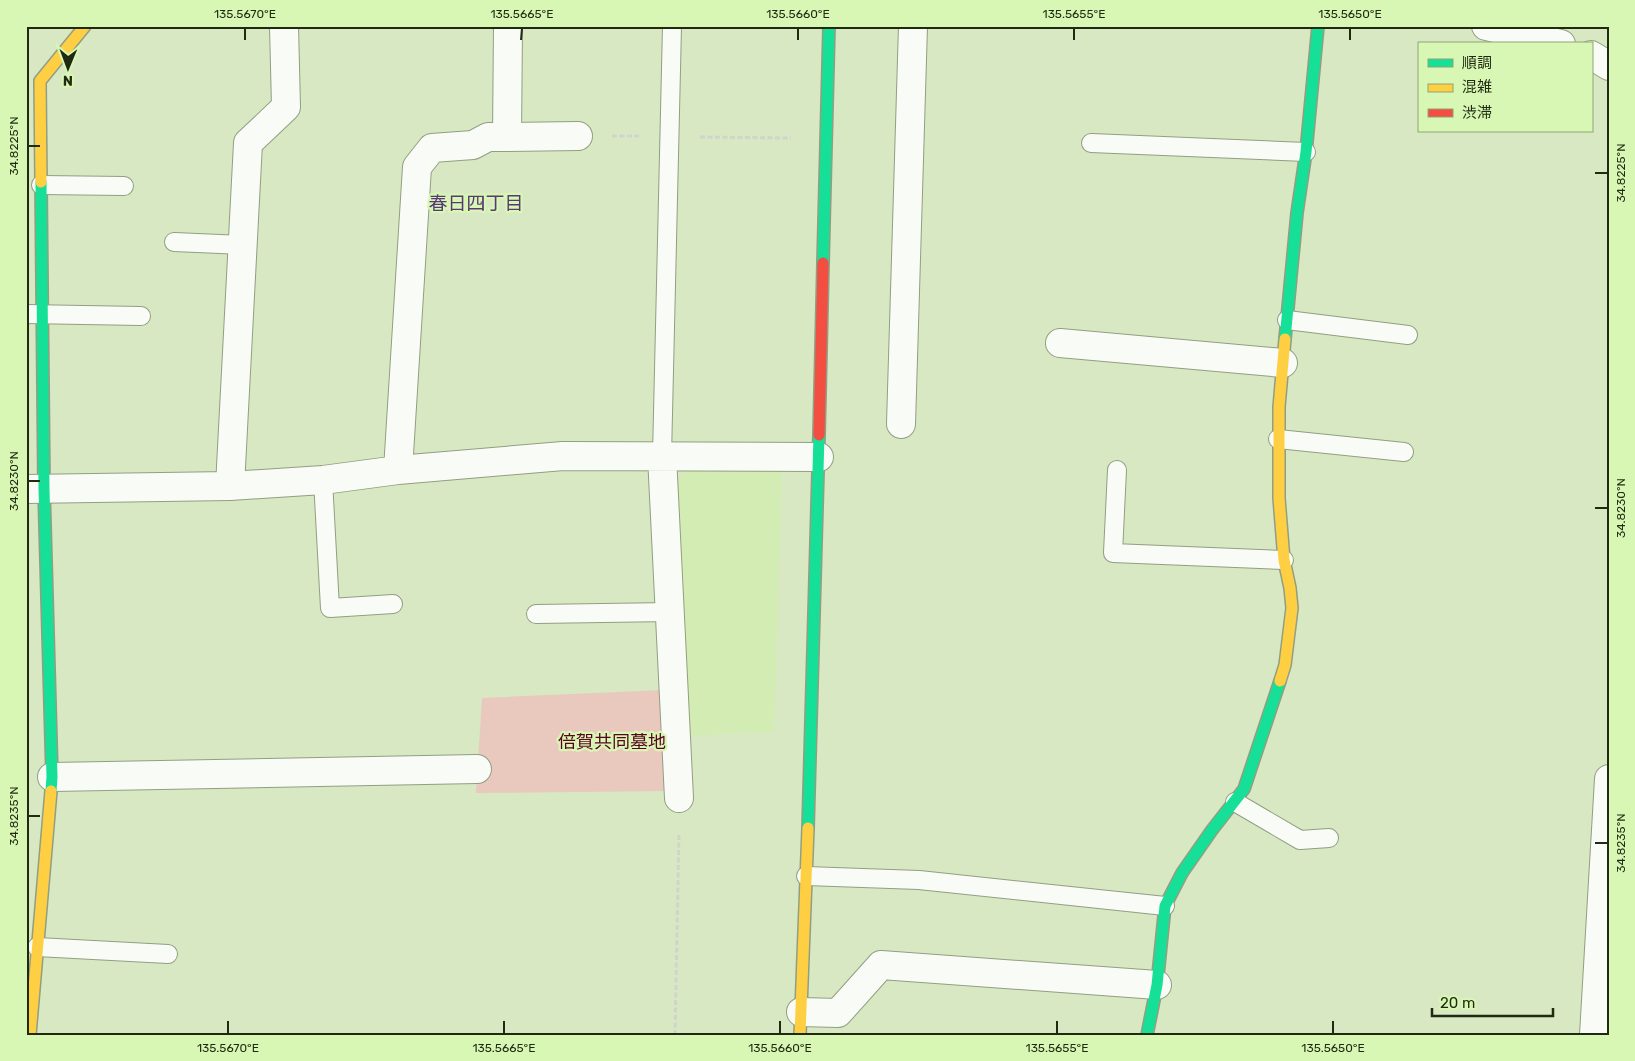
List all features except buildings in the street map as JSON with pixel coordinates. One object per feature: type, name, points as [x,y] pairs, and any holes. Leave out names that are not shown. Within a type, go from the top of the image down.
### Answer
[{"type":"street","points":[[30,1035],[52,777],[35,489],[34,314],[41,185],[40,81],[85,26]]},
{"type":"street","points":[[230,486],[248,144],[286,107],[284,26]]},
{"type":"street","points":[[507,137],[508,26]]},
{"type":"street","points":[[829,26],[806,876],[800,1023],[838,1013],[881,965],[1157,985]]},
{"type":"street","points":[[901,424],[913,26]]},
{"type":"street","points":[[1147,1035],[1157,985],[1166,906],[1182,873],[1244,789],[1285,666],[1292,608],[1284,560],[1279,498],[1279,407],[1297,213],[1306,152],[1318,26]]},
{"type":"street","points":[[1486,26],[1520,30],[1555,42]]},
{"type":"street","points":[[1592,56],[1609,66]]},
{"type":"street","points":[[398,470],[417,167],[432,148],[472,145],[488,137],[578,136]]},
{"type":"street","points":[[1060,343],[1283,362]]},
{"type":"street","points":[[35,489],[230,486],[323,480],[398,470],[563,456],[818,457]]},
{"type":"street","points":[[662,456],[679,798]]},
{"type":"street","points":[[52,777],[477,769]]},
{"type":"street","points":[[1594,1035],[1609,778]]},
{"type":"lane","points":[[662,456],[672,26]]},
{"type":"lane","points":[[1092,143],[1306,152]]},
{"type":"lane","points":[[41,185],[124,186]]},
{"type":"lane","points":[[174,242],[243,244]]},
{"type":"lane","points":[[34,314],[141,316]]},
{"type":"lane","points":[[1287,320],[1408,335]]},
{"type":"lane","points":[[1278,439],[1404,452]]},
{"type":"lane","points":[[1117,470],[1113,553],[1284,560]]},
{"type":"lane","points":[[323,480],[330,608],[393,604]]},
{"type":"lane","points":[[536,614],[670,612]]},
{"type":"lane","points":[[1235,802],[1300,840],[1328,838]]},
{"type":"lane","points":[[806,876],[919,880],[1166,906]]},
{"type":"lane","points":[[38,947],[168,954]]},
{"type":"path","points":[[578,136],[827,138]]},
{"type":"path","points":[[675,1035],[679,798]]},
{"type":"shaded area","points":[[782,468],[774,732],[684,737],[676,481],[686,471]]},
{"type":"green space","name":"倍賀共同墓地","points":[[664,690],[668,791],[476,793],[482,698]]},
{"type":"traffic: fast","points":[[823,263],[829,26]]},
{"type":"traffic: fast","points":[[1285,339],[1318,26]]},
{"type":"traffic: fast","points":[[41,182],[44,489],[51,791]]},
{"type":"traffic: fast","points":[[808,828],[819,435]]},
{"type":"traffic: fast","points":[[1147,1035],[1157,985],[1165,906],[1182,873],[1244,789],[1280,681]]},
{"type":"traffic: slow","points":[[41,182],[40,81],[85,26]]},
{"type":"traffic: slow","points":[[1280,681],[1285,665],[1292,608],[1284,560],[1279,498],[1279,407],[1285,339]]},
{"type":"traffic: slow","points":[[30,1035],[51,791]]},
{"type":"traffic: slow","points":[[800,1035],[808,828]]},
{"type":"traffic: jam","points":[[819,435],[823,263]]},
{"type":"district","name":"春日四丁目","points":[[476,203]]}]
